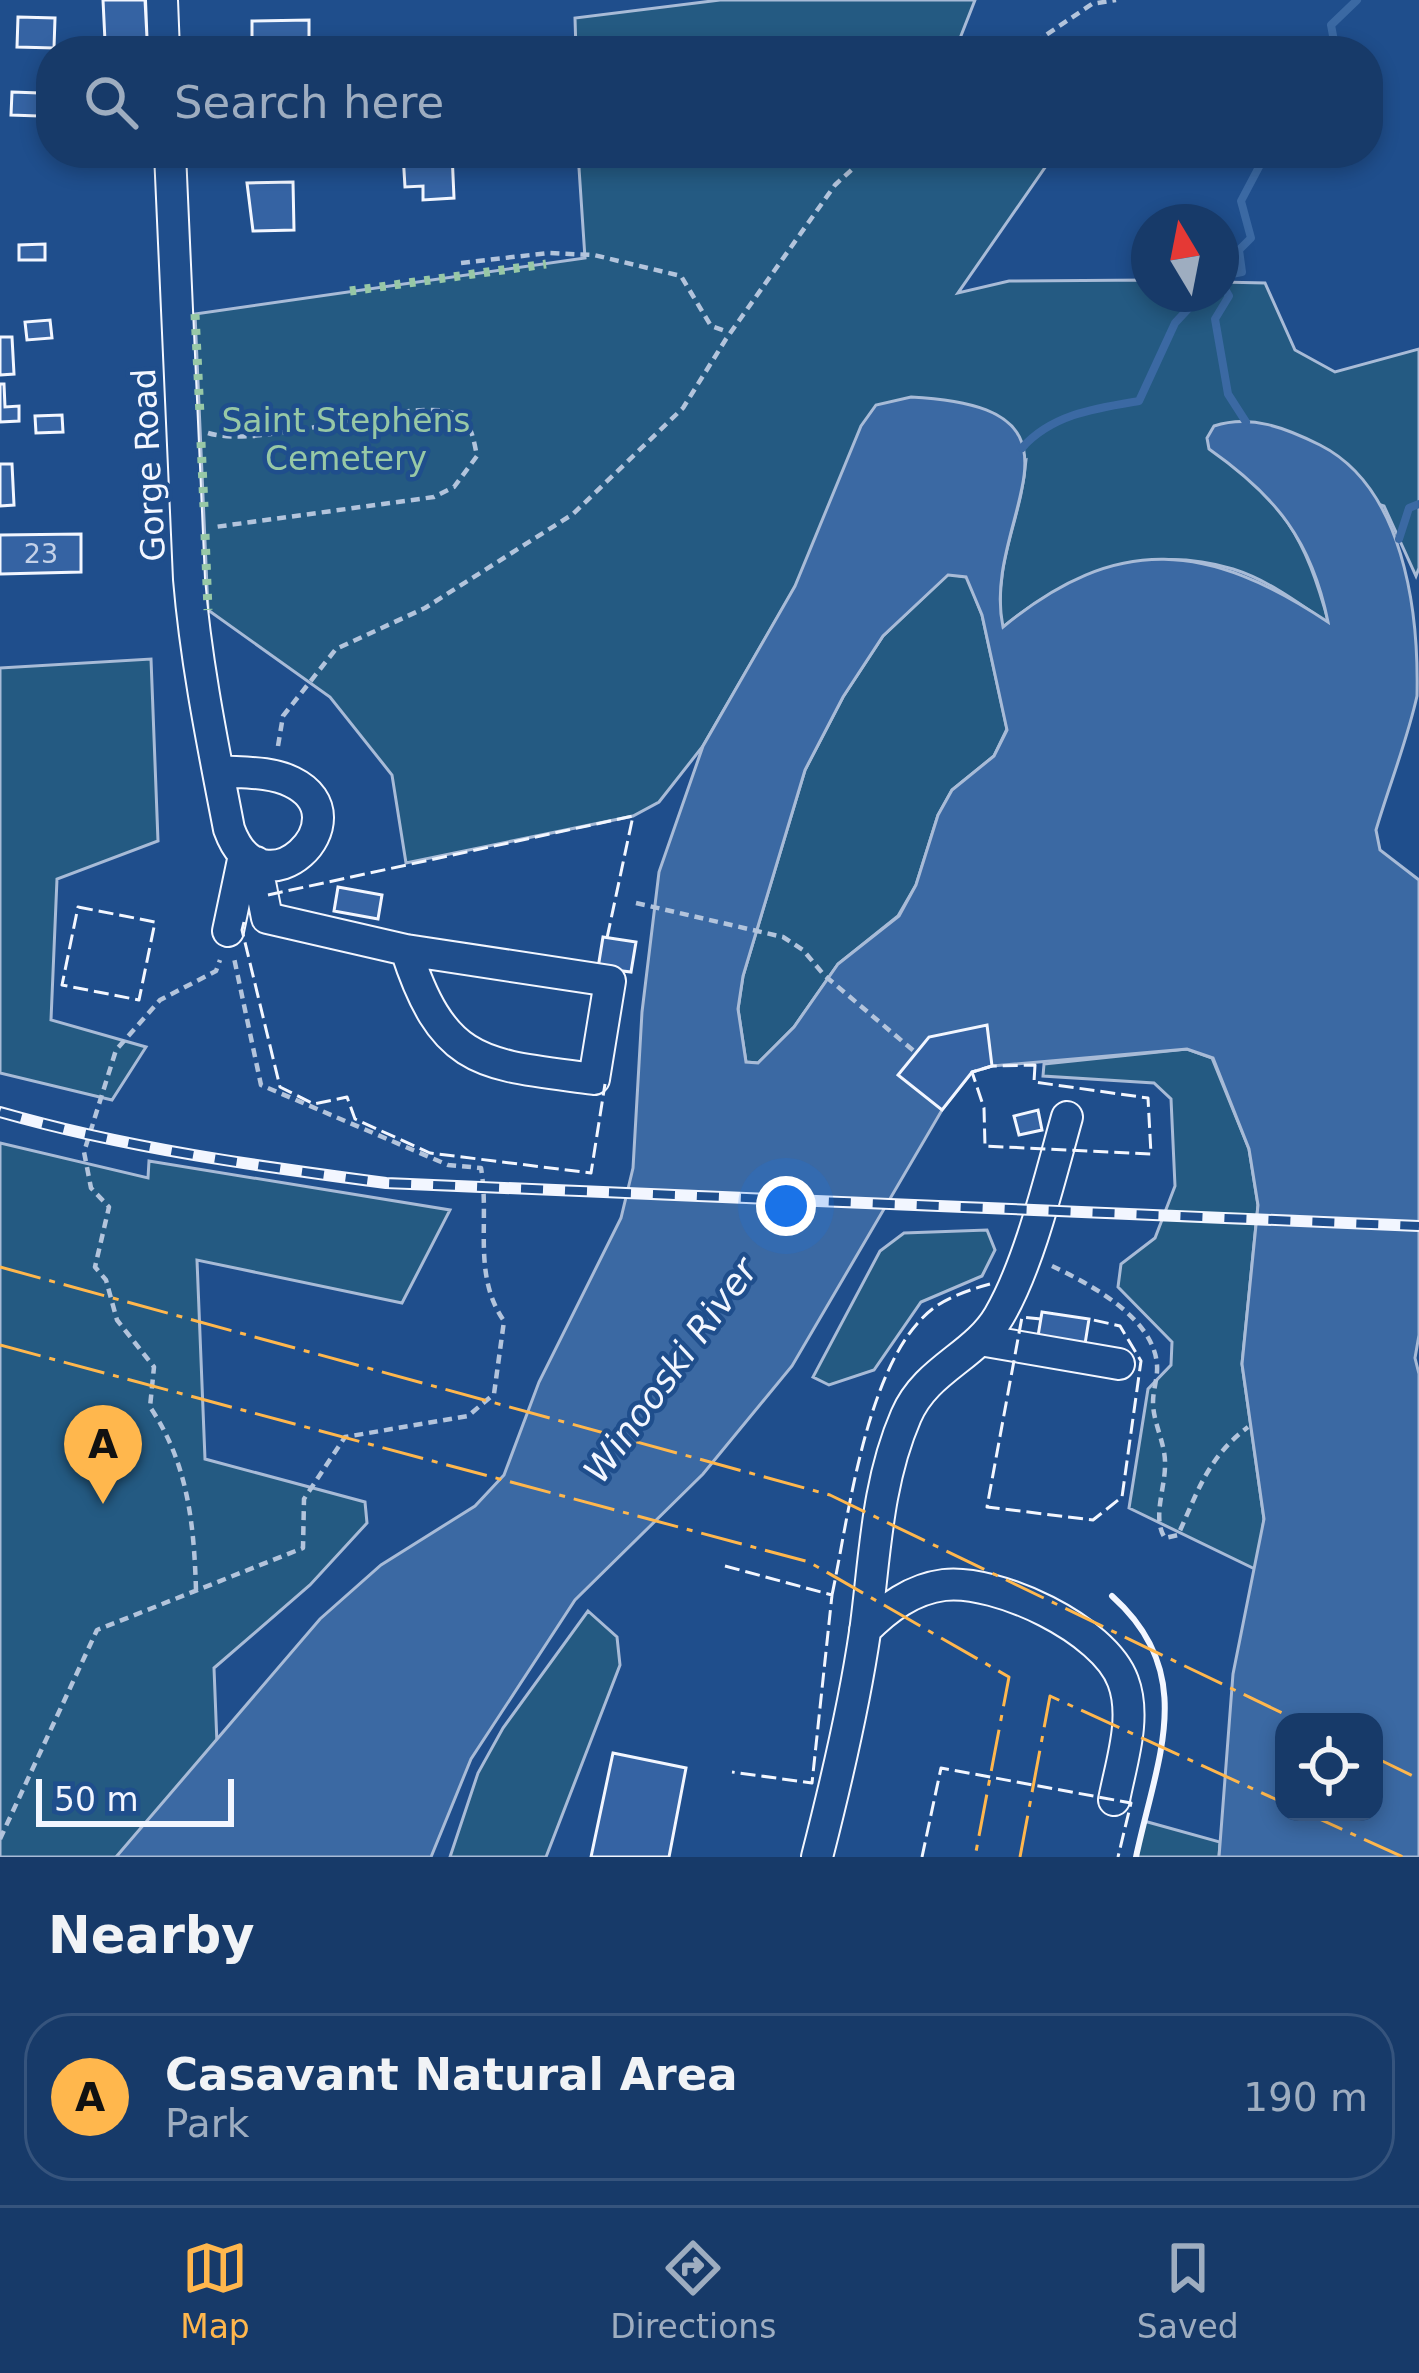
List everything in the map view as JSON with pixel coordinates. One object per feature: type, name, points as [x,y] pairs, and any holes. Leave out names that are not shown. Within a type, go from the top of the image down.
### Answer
[{"type":"street","points":[[162,0],[163,36]]},
{"type":"street","name":"Gorge Road","points":[[171,168],[194,638],[230,829],[250,859],[267,918],[406,950]]},
{"type":"street","points":[[218,771],[273,776],[302,787],[316,810],[317,824],[307,850],[297,859],[270,866],[250,859],[228,931]]},
{"type":"street","points":[[406,950],[610,981],[594,1079],[496,1066],[460,1048],[432,1013],[406,950]]},
{"type":"street","points":[[817,1857],[865,1630],[874,1536],[891,1457],[908,1411],[936,1372],[980,1340],[998,1317],[1026,1254],[1067,1117]]},
{"type":"street","points":[[980,1340],[1119,1364]]},
{"type":"street","points":[[865,1630],[910,1594],[945,1585],[992,1590],[1067,1622],[1117,1664],[1126,1688],[1129,1718],[1114,1800]]},
{"type":"path","points":[[1044,36],[1092,4],[1116,0]]},
{"type":"path","points":[[273,776],[283,716],[336,649],[425,608],[573,514],[683,408],[835,185],[854,168]]},
{"type":"path","points":[[461,263],[548,254],[595,256],[682,276],[711,326],[730,333]]},
{"type":"path","points":[[182,411],[196,428],[214,436],[243,437],[423,412],[455,413],[466,422],[477,456],[454,487],[410,502],[223,528],[202,525],[186,510]]},
{"type":"path","points":[[636,903],[783,938],[803,950],[824,975],[915,1052]]},
{"type":"path","points":[[196,1591],[193,1511],[168,1434],[150,1407],[154,1367],[117,1320],[106,1280],[95,1267],[109,1207],[91,1188],[84,1152],[116,1050],[160,1000],[216,971],[228,931]]},
{"type":"path","points":[[0,1840],[97,1630],[303,1548],[304,1499],[345,1437],[468,1416],[494,1394],[504,1321],[492,1304],[484,1271],[481,1168],[448,1165],[262,1085],[228,931]]},
{"type":"path","points":[[1026,1254],[1075,1277],[1128,1314],[1153,1346],[1158,1366],[1152,1401],[1166,1463],[1160,1516],[1165,1538],[1178,1535],[1224,1444],[1248,1427]]},
{"type":"green space","points":[[720,0],[975,0],[961,36],[576,36],[575,18]]},
{"type":"green space","name":"Saint Stephens Cemetery","points":[[579,168],[1045,168],[958,293],[1009,281],[1131,280],[1131,312],[1239,312],[1239,282],[1265,283],[1295,350],[1335,372],[1419,349],[1419,568],[1416,576],[1384,506],[1209,448],[1256,486],[1288,523],[1311,567],[1329,624],[1246,574],[1201,562],[1170,560],[1110,568],[1082,578],[1002,628],[1001,582],[1026,460],[814,545],[795,587],[703,746],[659,802],[633,816],[406,863],[392,775],[330,697],[208,610],[195,314],[585,258]]},
{"type":"green space","points":[[948,574],[967,577],[982,615],[1007,729],[994,756],[952,790],[938,815],[916,885],[898,916],[838,964],[794,1027],[758,1063],[746,1062],[738,1009],[743,976],[805,770],[843,697],[883,636]]},
{"type":"green space","points":[[151,659],[158,841],[57,879],[51,1020],[146,1047],[112,1100],[0,1073],[0,668]]},
{"type":"green space","points":[[1187,1049],[1212,1058],[1249,1149],[1258,1205],[1242,1364],[1264,1519],[1257,1570],[1129,1508],[1148,1389],[1171,1365],[1172,1342],[1118,1287],[1121,1264],[1155,1238],[1175,1186],[1171,1099],[1154,1083],[1043,1076],[1044,1064]]},
{"type":"green space","points":[[0,1143],[148,1178],[149,1161],[450,1210],[402,1303],[197,1260],[205,1459],[365,1502],[367,1523],[310,1585],[214,1668],[220,1820],[205,1857],[0,1857]]},
{"type":"green space","points":[[987,1230],[995,1250],[982,1276],[921,1302],[874,1370],[829,1385],[813,1377],[880,1251],[904,1233]]},
{"type":"green space","points":[[588,1611],[617,1637],[620,1665],[546,1857],[450,1857],[478,1773],[503,1728]]},
{"type":"green space","points":[[1144,1821],[1220,1842],[1219,1857],[1136,1857]]},
{"type":"water","name":"Winooski River","points":[[911,397],[972,405],[1007,422],[1023,446],[1024,475],[1001,587],[1003,627],[1045,596],[1086,575],[1125,563],[1164,559],[1243,576],[1328,622],[1312,567],[1288,523],[1254,484],[1209,449],[1207,438],[1214,426],[1255,422],[1320,445],[1348,464],[1388,520],[1409,589],[1417,662],[1417,696],[1376,830],[1380,850],[1419,880],[1419,1335],[1415,1358],[1419,1374],[1419,1857],[1219,1857],[1233,1674],[1264,1519],[1242,1364],[1258,1205],[1249,1149],[1213,1058],[1187,1049],[992,1066],[972,1072],[942,1110],[792,1366],[703,1474],[575,1600],[471,1759],[431,1857],[116,1857],[320,1619],[381,1565],[475,1506],[504,1475],[539,1382],[621,1218],[633,1168],[642,1012],[659,872],[703,746],[795,586],[861,426],[876,405]],"holes":[[[948,575],[966,577],[982,615],[1007,730],[994,756],[952,790],[938,815],[916,885],[899,916],[838,964],[794,1027],[758,1063],[746,1062],[738,1009],[743,976],[805,770],[843,697],[883,636]]]},
{"type":"building","points":[[103,0],[145,0],[147,36],[105,36]]},
{"type":"building","points":[[18,17],[55,18],[54,36],[36,36],[36,48],[17,47]]},
{"type":"building","points":[[309,20],[309,36],[252,36],[252,21]]},
{"type":"building","points":[[12,92],[36,93],[36,116],[11,115]]},
{"type":"building","points":[[404,168],[453,168],[454,198],[423,200],[423,186],[405,187]]},
{"type":"building","points":[[293,182],[294,230],[253,231],[247,183]]},
{"type":"building","points":[[45,244],[45,260],[19,260],[19,245]]},
{"type":"building","points":[[50,320],[52,338],[27,340],[25,322]]},
{"type":"building","points":[[0,337],[12,337],[14,374],[0,375]]},
{"type":"building","points":[[0,384],[4,384],[5,407],[19,406],[19,421],[0,422]]},
{"type":"building","points":[[62,415],[63,432],[36,433],[35,416]]},
{"type":"building","points":[[0,464],[12,464],[14,505],[0,506]]},
{"type":"building","points":[[81,534],[81,572],[0,574],[0,535]]},
{"type":"building","points":[[338,887],[382,895],[378,919],[334,911]]},
{"type":"building","points":[[603,937],[636,942],[631,972],[598,968]]},
{"type":"building","points":[[987,1025],[992,1066],[972,1072],[942,1110],[898,1075],[929,1037]]},
{"type":"building","points":[[1038,1110],[1042,1130],[1019,1135],[1014,1116]]},
{"type":"building","points":[[1042,1312],[1089,1319],[1085,1344],[1038,1336]]},
{"type":"building","points":[[613,1753],[686,1768],[669,1857],[591,1857]]},
{"type":"waterway","points":[[1333,36],[1331,25],[1357,0]]},
{"type":"waterway","points":[[1239,250],[1251,238],[1241,201],[1258,168]]},
{"type":"waterway","points":[[1239,250],[1239,273]]},
{"type":"waterway","points":[[1022,448],[1061,420],[1139,401],[1175,323],[1185,312]]},
{"type":"waterway","points":[[1219,312],[1215,319],[1228,394],[1246,422]]},
{"type":"waterway","points":[[1399,539],[1409,508],[1419,504]]},
{"type":"railway","points":[[0,1112],[143,1146],[386,1183],[1419,1226]]},
{"type":"hedge","points":[[350,291],[546,264]]},
{"type":"hedge","points":[[195,314],[200,415]]},
{"type":"hedge","points":[[201,442],[204,507]]},
{"type":"hedge","points":[[205,534],[208,610]]},
{"type":"fence","points":[[268,895],[633,816],[607,938]]},
{"type":"fence","points":[[78,907],[155,922],[139,1000],[62,985],[78,907]]},
{"type":"fence","points":[[244,922],[242,930],[280,1087],[314,1104],[347,1097],[355,1119],[430,1153],[591,1173],[605,1084]]},
{"type":"fence","points":[[1035,1065],[1034,1082],[1148,1098],[1151,1154],[985,1146],[984,1108],[972,1072],[992,1066],[1035,1065]]},
{"type":"fence","points":[[832,1595],[865,1438],[894,1359],[914,1328],[938,1305],[990,1284]]},
{"type":"fence","points":[[1041,1319],[1022,1317],[987,1507],[1093,1520],[1122,1497],[1141,1361],[1120,1326],[1089,1319]]},
{"type":"fence","points":[[725,1566],[832,1595],[812,1783],[732,1772]]},
{"type":"fence","points":[[922,1857],[941,1768],[1131,1803],[1118,1857]]},
{"type":"wall","points":[[1112,1596],[1139,1626],[1155,1656],[1163,1687],[1161,1751],[1136,1857]]},
{"type":"power","points":[[0,1267],[830,1495],[1282,1713]]},
{"type":"power","points":[[0,1345],[809,1562],[1009,1677],[975,1857]]},
{"type":"power","points":[[1020,1857],[1050,1696],[1275,1799]]},
{"type":"power","points":[[1383,1761],[1419,1779]]},
{"type":"power","points":[[1324,1821],[1403,1857]]},
{"type":"place","name":"Casavant Natural Area","points":[[103,1504]]}]
